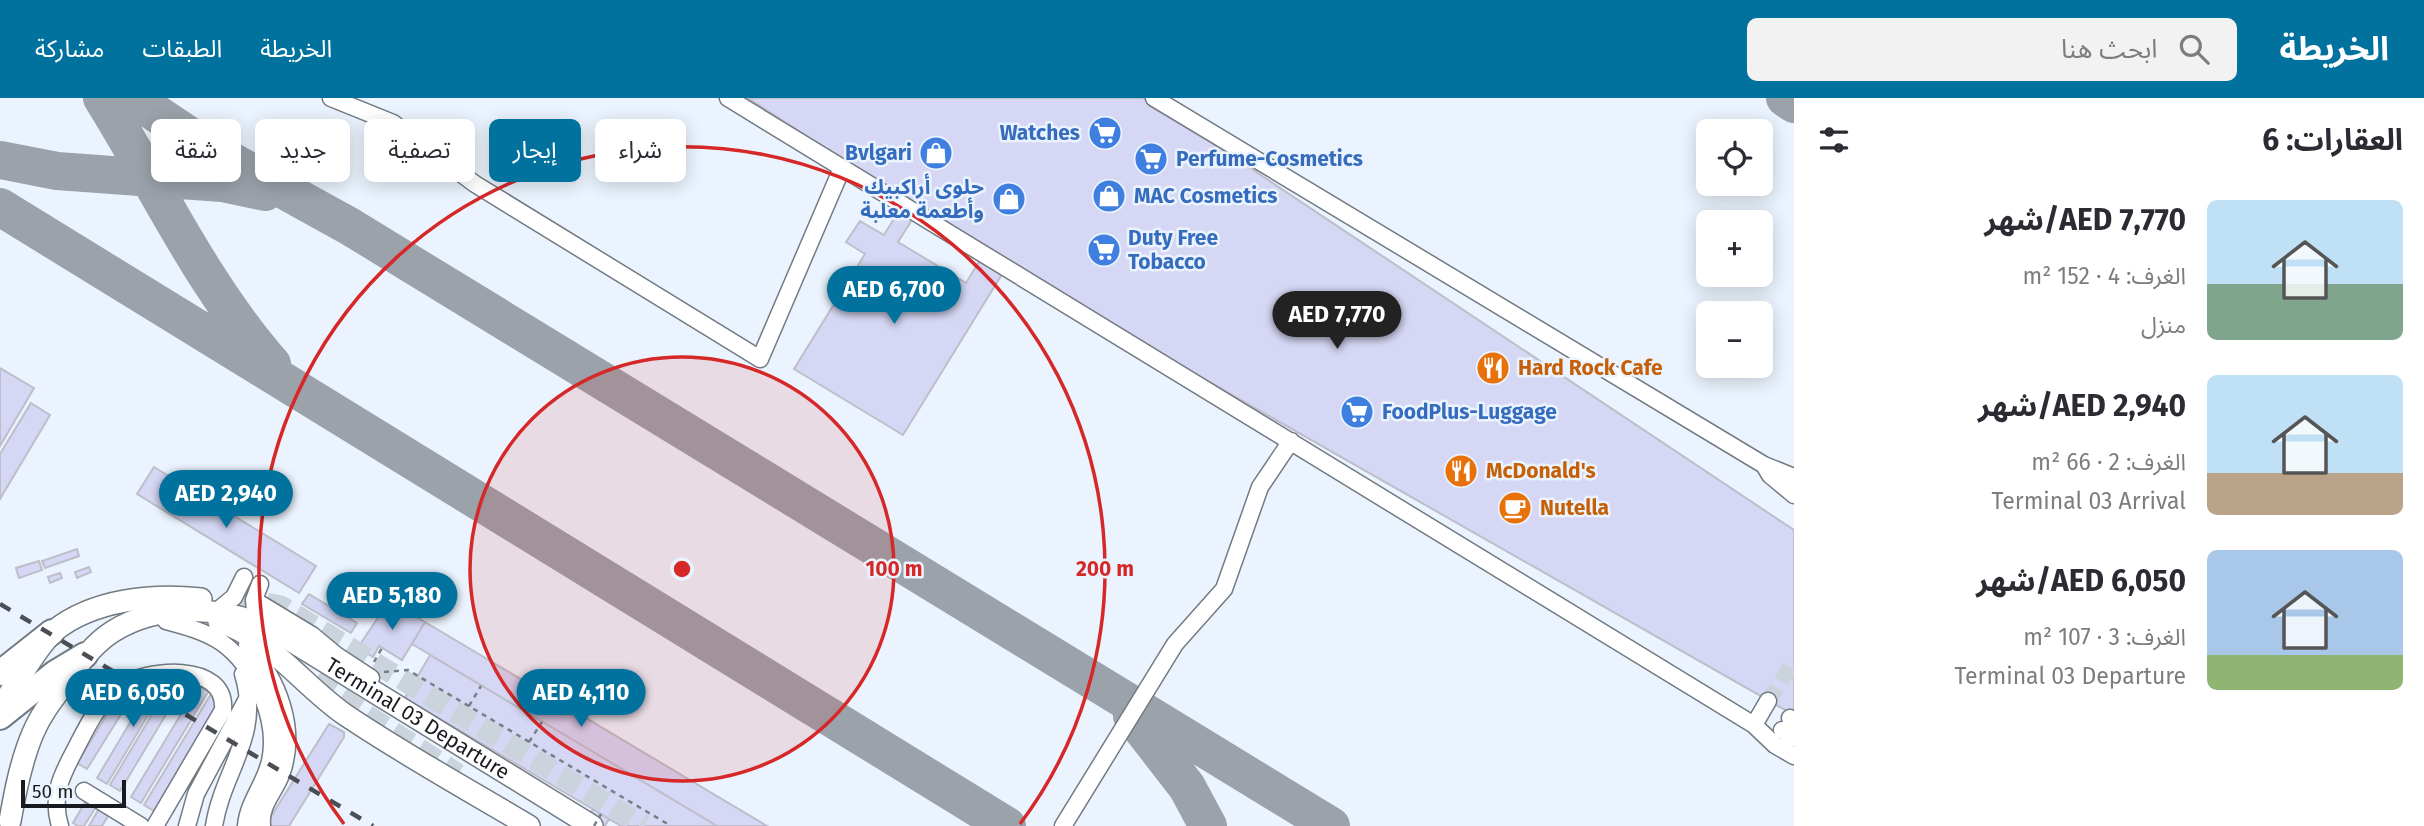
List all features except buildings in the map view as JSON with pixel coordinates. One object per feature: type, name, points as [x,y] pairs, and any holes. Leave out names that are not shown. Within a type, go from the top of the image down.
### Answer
[{"type":"highway","points":[[0,673],[52,632]]},
{"type":"highway","points":[[0,717],[55,673],[85,655]]},
{"type":"main road","points":[[1,707],[52,632],[92,611],[158,597],[210,607]]},
{"type":"main road","name":"Terminal 03 Departure","points":[[18,824],[21,767],[44,711],[85,655],[112,632],[158,615],[210,607],[260,623],[461,747],[595,822]]},
{"type":"main road","points":[[112,632],[166,621],[212,621],[255,638],[305,684],[345,715],[529,826]]},
{"type":"lane","points":[[331,98],[393,122],[475,184],[760,359],[806,268],[842,168]]},
{"type":"lane","points":[[728,98],[1754,725],[1775,745],[1794,756]]},
{"type":"lane","points":[[1154,98],[1763,465],[1794,477]]},
{"type":"lane","points":[[1063,826],[1167,655],[1224,589],[1260,487],[1292,441]]},
{"type":"lane","points":[[1763,465],[1770,475],[1794,495]]},
{"type":"lane","points":[[210,607],[234,597],[244,577]]},
{"type":"lane","points":[[260,584],[254,600],[260,623]]},
{"type":"lane","points":[[254,600],[312,635],[336,655],[436,719],[461,747]]},
{"type":"lane","points":[[166,621],[206,634],[241,650],[273,682],[283,708],[287,735],[285,764],[263,809],[262,825]]},
{"type":"lane","points":[[214,826],[247,733],[248,698],[241,650]]},
{"type":"lane","points":[[241,650],[261,695],[272,729],[270,764],[249,809],[246,826]]},
{"type":"lane","points":[[60,826],[56,813],[58,786],[101,705],[121,686],[136,678],[154,673],[182,673],[214,686],[224,701],[223,710],[155,826]]},
{"type":"lane","points":[[187,826],[197,794],[248,698]]},
{"type":"lane","points":[[1754,725],[1768,701]]},
{"type":"lane","points":[[84,791],[142,826]]},
{"type":"path","points":[[382,648],[372,665],[385,672],[408,670],[671,826]]},
{"type":"path","points":[[469,706],[481,686]]},
{"type":"path","points":[[529,742],[542,722]]},
{"type":"taxiway","points":[[102,98],[202,269],[247,334],[272,364]]},
{"type":"taxiway","points":[[133,98],[211,150],[349,226],[1331,826]]},
{"type":"taxiway","points":[[1785,98],[1794,104]]},
{"type":"taxiway","points":[[0,160],[57,171],[222,183],[265,192]]},
{"type":"taxiway","points":[[0,207],[1007,826]]},
{"type":"taxiway","points":[[1132,716],[1187,787],[1208,826]]},
{"type":"tunnel","points":[[237,606],[254,601],[281,606],[644,826]]},
{"type":"tunnel","points":[[1768,701],[1794,661]]},
{"type":"tunnel","points":[[315,681],[458,774]]},
{"type":"railway","points":[[0,604],[373,826]]},
{"type":"place","name":"Watches","points":[[1105,133]]},
{"type":"place","name":"Bvlgari","points":[[936,153]]},
{"type":"place","name":"Perfume-Cosmetics","points":[[1151,159]]},
{"type":"place","name":"MAC Cosmetics","points":[[1109,196]]},
{"type":"place","name":"حلوى أراكبيك وأطعمة معلبة","points":[[1009,199]]},
{"type":"place","name":"Duty Free Tobacco","points":[[1104,250]]},
{"type":"place","name":"Hard Rock Cafe","points":[[1493,368]]},
{"type":"place","name":"FoodPlus-Luggage","points":[[1357,412]]},
{"type":"place","name":"McDonald's","points":[[1461,471]]},
{"type":"place","name":"Nutella","points":[[1515,508]]}]
